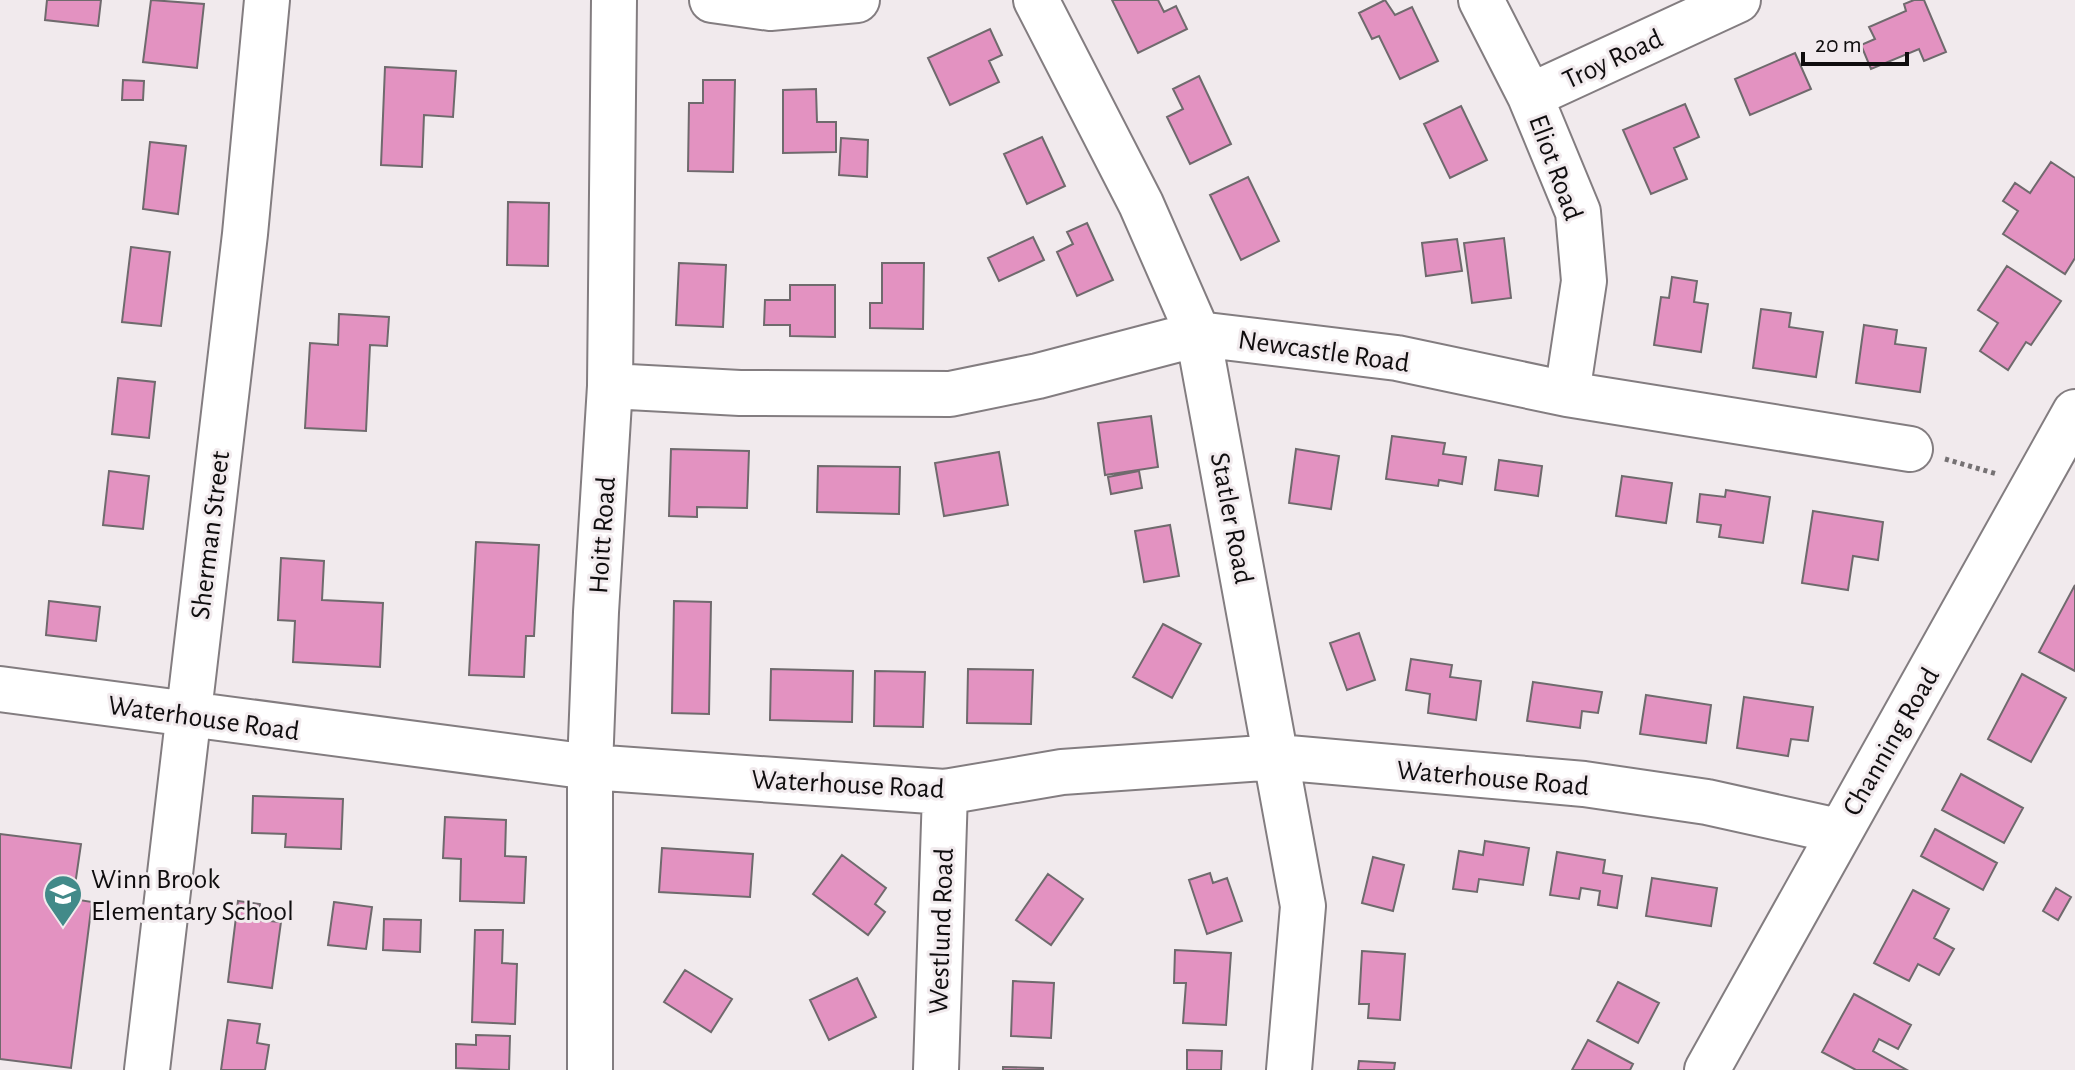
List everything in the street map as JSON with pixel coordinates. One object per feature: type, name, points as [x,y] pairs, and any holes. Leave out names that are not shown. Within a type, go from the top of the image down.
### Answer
[{"type":"street","name":"Sherman Street","points":[[147,1070],[245,234],[267,0]]},
{"type":"street","name":"Hoitt Road","points":[[590,1070],[590,767],[610,386],[614,0]]},
{"type":"street","points":[[712,0],[770,8],[857,0]]},
{"type":"street","name":"Statler Road","points":[[1036,0],[1141,204],[1198,334],[1303,906],[1289,1070]]},
{"type":"street","name":"Eliot Road","points":[[1481,0],[1530,96],[1578,212],[1584,281],[1567,394]]},
{"type":"street","name":"Troy Road","points":[[1530,96],[1738,0]]},
{"type":"street","name":"Newcastle Road","points":[[610,386],[740,393],[950,394],[1038,376],[1198,334],[1397,358],[1567,394],[1910,449]]},
{"type":"street","name":"Channing Road","points":[[1707,1070],[2075,412]]},
{"type":"street","name":"Waterhouse Road","points":[[0,689],[590,767],[945,792],[1062,772],[1277,757],[1584,784],[1707,802],[1838,831]]},
{"type":"street","name":"Westlund Road","points":[[936,1070],[945,792]]},
{"type":"path","points":[[1910,449],[2033,485]]},
{"type":"building","points":[[47,0],[101,0],[98,26],[45,20]]},
{"type":"building","points":[[151,0],[204,4],[197,68],[143,62]]},
{"type":"building","points":[[1112,0],[1158,0],[1164,12],[1176,6],[1187,29],[1138,53]]},
{"type":"building","points":[[1385,0],[1395,15],[1412,7],[1438,61],[1400,79],[1379,36],[1372,39],[1359,13]]},
{"type":"building","points":[[1924,0],[1946,52],[1924,61],[1919,49],[1871,69],[1861,45],[1875,39],[1869,27],[1906,11],[1904,4]]},
{"type":"building","points":[[990,29],[1002,55],[989,61],[999,82],[950,105],[928,58]]},
{"type":"building","points":[[1795,53],[1811,89],[1750,115],[1735,79]]},
{"type":"building","points":[[385,67],[456,71],[453,117],[424,115],[422,167],[381,165]]},
{"type":"building","points":[[1199,76],[1231,144],[1190,164],[1167,117],[1183,109],[1173,89]]},
{"type":"building","points":[[123,80],[144,81],[143,100],[122,100]]},
{"type":"building","points":[[703,80],[735,80],[733,172],[688,171],[689,103],[703,103]]},
{"type":"building","points":[[816,89],[817,122],[836,122],[836,152],[783,153],[783,90]]},
{"type":"building","points":[[1685,104],[1699,137],[1674,148],[1687,179],[1651,194],[1623,130]]},
{"type":"building","points":[[1461,106],[1487,160],[1450,178],[1424,124]]},
{"type":"building","points":[[1042,137],[1065,186],[1027,204],[1004,154]]},
{"type":"building","points":[[841,138],[868,140],[867,177],[839,175]]},
{"type":"building","points":[[150,142],[186,146],[178,214],[143,209]]},
{"type":"building","points":[[2051,162],[2075,178],[2075,258],[2065,274],[2003,234],[2018,211],[2003,201],[2015,183],[2030,193]]},
{"type":"building","points":[[1248,177],[1279,241],[1241,260],[1210,195]]},
{"type":"building","points":[[508,202],[549,203],[548,266],[507,265]]},
{"type":"building","points":[[1087,223],[1113,280],[1077,296],[1057,252],[1073,244],[1067,232]]},
{"type":"building","points":[[1033,237],[1044,260],[999,281],[988,258]]},
{"type":"building","points":[[1504,238],[1511,298],[1472,303],[1464,243]]},
{"type":"building","points":[[1457,239],[1462,271],[1426,276],[1422,243]]},
{"type":"building","points":[[131,247],[170,252],[161,326],[122,322]]},
{"type":"building","points":[[679,263],[726,265],[723,327],[676,325]]},
{"type":"building","points":[[882,263],[924,263],[923,329],[870,328],[870,303],[882,303]]},
{"type":"building","points":[[2007,266],[2061,301],[2031,345],[2026,342],[2008,370],[1980,351],[1998,323],[1978,310]]},
{"type":"building","points":[[1672,277],[1697,281],[1694,302],[1708,304],[1701,352],[1654,345],[1661,297],[1669,298]]},
{"type":"building","points":[[790,285],[835,285],[835,337],[790,336],[790,325],[764,325],[765,300],[790,300]]},
{"type":"building","points":[[1761,309],[1791,313],[1789,327],[1823,332],[1816,377],[1753,368]]},
{"type":"building","points":[[339,314],[389,317],[387,346],[370,345],[366,431],[305,428],[310,343],[338,345]]},
{"type":"building","points":[[1864,325],[1897,330],[1895,344],[1926,348],[1920,392],[1856,383]]},
{"type":"building","points":[[118,378],[155,382],[149,438],[112,434]]},
{"type":"building","points":[[1151,416],[1158,467],[1105,475],[1098,423]]},
{"type":"building","points":[[1392,436],[1445,443],[1443,454],[1466,457],[1462,484],[1439,480],[1438,486],[1386,479]]},
{"type":"building","points":[[671,449],[749,451],[747,508],[697,507],[697,517],[669,516]]},
{"type":"building","points":[[1296,449],[1339,456],[1331,509],[1289,503]]},
{"type":"building","points":[[999,452],[1008,505],[944,516],[935,463]]},
{"type":"building","points":[[1499,460],[1542,466],[1538,496],[1495,490]]},
{"type":"building","points":[[818,466],[900,467],[899,514],[817,512]]},
{"type":"building","points":[[109,471],[149,476],[143,529],[103,525]]},
{"type":"building","points":[[1139,471],[1142,488],[1111,494],[1108,477]]},
{"type":"building","points":[[1622,476],[1672,483],[1666,523],[1616,516]]},
{"type":"building","points":[[1726,490],[1770,497],[1763,543],[1719,537],[1721,525],[1697,522],[1700,494],[1725,497]]},
{"type":"building","points":[[1813,511],[1883,522],[1878,560],[1853,556],[1848,590],[1802,583]]},
{"type":"building","points":[[1170,525],[1179,576],[1144,582],[1135,531]]},
{"type":"building","points":[[476,542],[539,545],[534,636],[526,636],[524,677],[469,675]]},
{"type":"building","points":[[281,558],[324,561],[322,600],[383,603],[380,667],[293,662],[295,621],[278,620]]},
{"type":"building","points":[[2075,585],[2075,671],[2039,652]]},
{"type":"building","points":[[49,601],[100,607],[96,641],[46,635]]},
{"type":"building","points":[[674,601],[711,602],[709,714],[672,713]]},
{"type":"building","points":[[1163,624],[1201,644],[1172,698],[1133,677]]},
{"type":"building","points":[[1359,633],[1375,680],[1347,690],[1330,643]]},
{"type":"building","points":[[1411,659],[1452,665],[1450,677],[1481,681],[1476,720],[1428,713],[1430,694],[1406,690]]},
{"type":"building","points":[[771,669],[853,671],[852,722],[770,720]]},
{"type":"building","points":[[968,669],[1033,670],[1031,724],[967,723]]},
{"type":"building","points":[[875,671],[925,672],[923,727],[874,726]]},
{"type":"building","points":[[2022,674],[2066,698],[2031,762],[1988,739]]},
{"type":"building","points":[[1533,682],[1602,692],[1598,713],[1582,711],[1580,728],[1527,721]]},
{"type":"building","points":[[1646,695],[1711,705],[1706,743],[1640,734]]},
{"type":"building","points":[[1744,697],[1813,707],[1808,741],[1791,739],[1788,756],[1737,748]]},
{"type":"building","points":[[1961,774],[2023,808],[2004,843],[1942,810]]},
{"type":"building","points":[[253,796],[343,799],[341,849],[285,847],[286,834],[252,833]]},
{"type":"building","points":[[445,817],[506,820],[505,856],[526,857],[524,903],[460,901],[461,859],[443,858]]},
{"type":"building","points":[[1935,829],[1997,863],[1983,890],[1921,856]]},
{"type":"building","points":[[0,834],[81,844],[73,899],[92,902],[71,1068],[0,1059]]},
{"type":"building","points":[[1485,841],[1529,848],[1523,885],[1479,879],[1477,892],[1453,889],[1459,851],[1483,855]]},
{"type":"building","points":[[662,848],[753,854],[750,897],[659,892]]},
{"type":"building","points":[[1557,852],[1605,860],[1603,873],[1622,876],[1617,908],[1598,905],[1600,891],[1581,888],[1579,899],[1550,895]]},
{"type":"building","points":[[842,855],[886,888],[875,904],[885,912],[868,935],[813,894]]},
{"type":"building","points":[[1373,857],[1404,865],[1393,911],[1362,903]]},
{"type":"building","points":[[1210,873],[1213,883],[1227,878],[1242,921],[1207,934],[1189,880]]},
{"type":"building","points":[[1048,874],[1083,899],[1051,945],[1016,920]]},
{"type":"building","points":[[1652,878],[1717,888],[1711,926],[1646,916]]},
{"type":"building","points":[[2056,888],[2071,897],[2058,920],[2043,911]]},
{"type":"building","points":[[1913,890],[1949,909],[1934,938],[1954,949],[1939,975],[1918,964],[1909,981],[1874,963]]},
{"type":"building","points":[[238,901],[260,904],[258,920],[281,922],[272,988],[228,982]]},
{"type":"building","points":[[334,902],[372,907],[366,949],[328,945]]},
{"type":"building","points":[[384,919],[421,920],[420,952],[383,950]]},
{"type":"building","points":[[475,930],[503,930],[502,963],[517,964],[515,1024],[472,1022]]},
{"type":"building","points":[[1175,950],[1231,953],[1226,1025],[1183,1023],[1186,983],[1174,983]]},
{"type":"building","points":[[1362,951],[1405,954],[1400,1020],[1368,1018],[1369,1004],[1359,1004]]},
{"type":"building","points":[[685,970],[732,999],[711,1032],[664,1002]]},
{"type":"building","points":[[857,978],[876,1017],[829,1040],[810,1000]]},
{"type":"building","points":[[1013,981],[1054,983],[1051,1038],[1011,1036]]},
{"type":"building","points":[[1618,982],[1659,1003],[1638,1043],[1597,1021]]},
{"type":"building","points":[[1854,994],[1911,1025],[1898,1049],[1879,1039],[1873,1051],[1907,1070],[1856,1070],[1822,1052]]},
{"type":"building","points":[[228,1020],[260,1024],[257,1043],[269,1045],[265,1070],[221,1070]]},
{"type":"building","points":[[476,1035],[510,1036],[509,1070],[456,1068],[456,1044],[476,1045]]},
{"type":"building","points":[[1588,1040],[1633,1064],[1630,1070],[1572,1070]]},
{"type":"building","points":[[1187,1050],[1222,1051],[1221,1070],[1187,1070]]},
{"type":"building","points":[[1359,1061],[1395,1063],[1394,1070],[1358,1070]]},
{"type":"building","points":[[1003,1067],[1043,1068],[1043,1070],[1003,1070]]},
{"type":"place","name":"Winn Brook Elementary School","points":[[63,928]]}]
